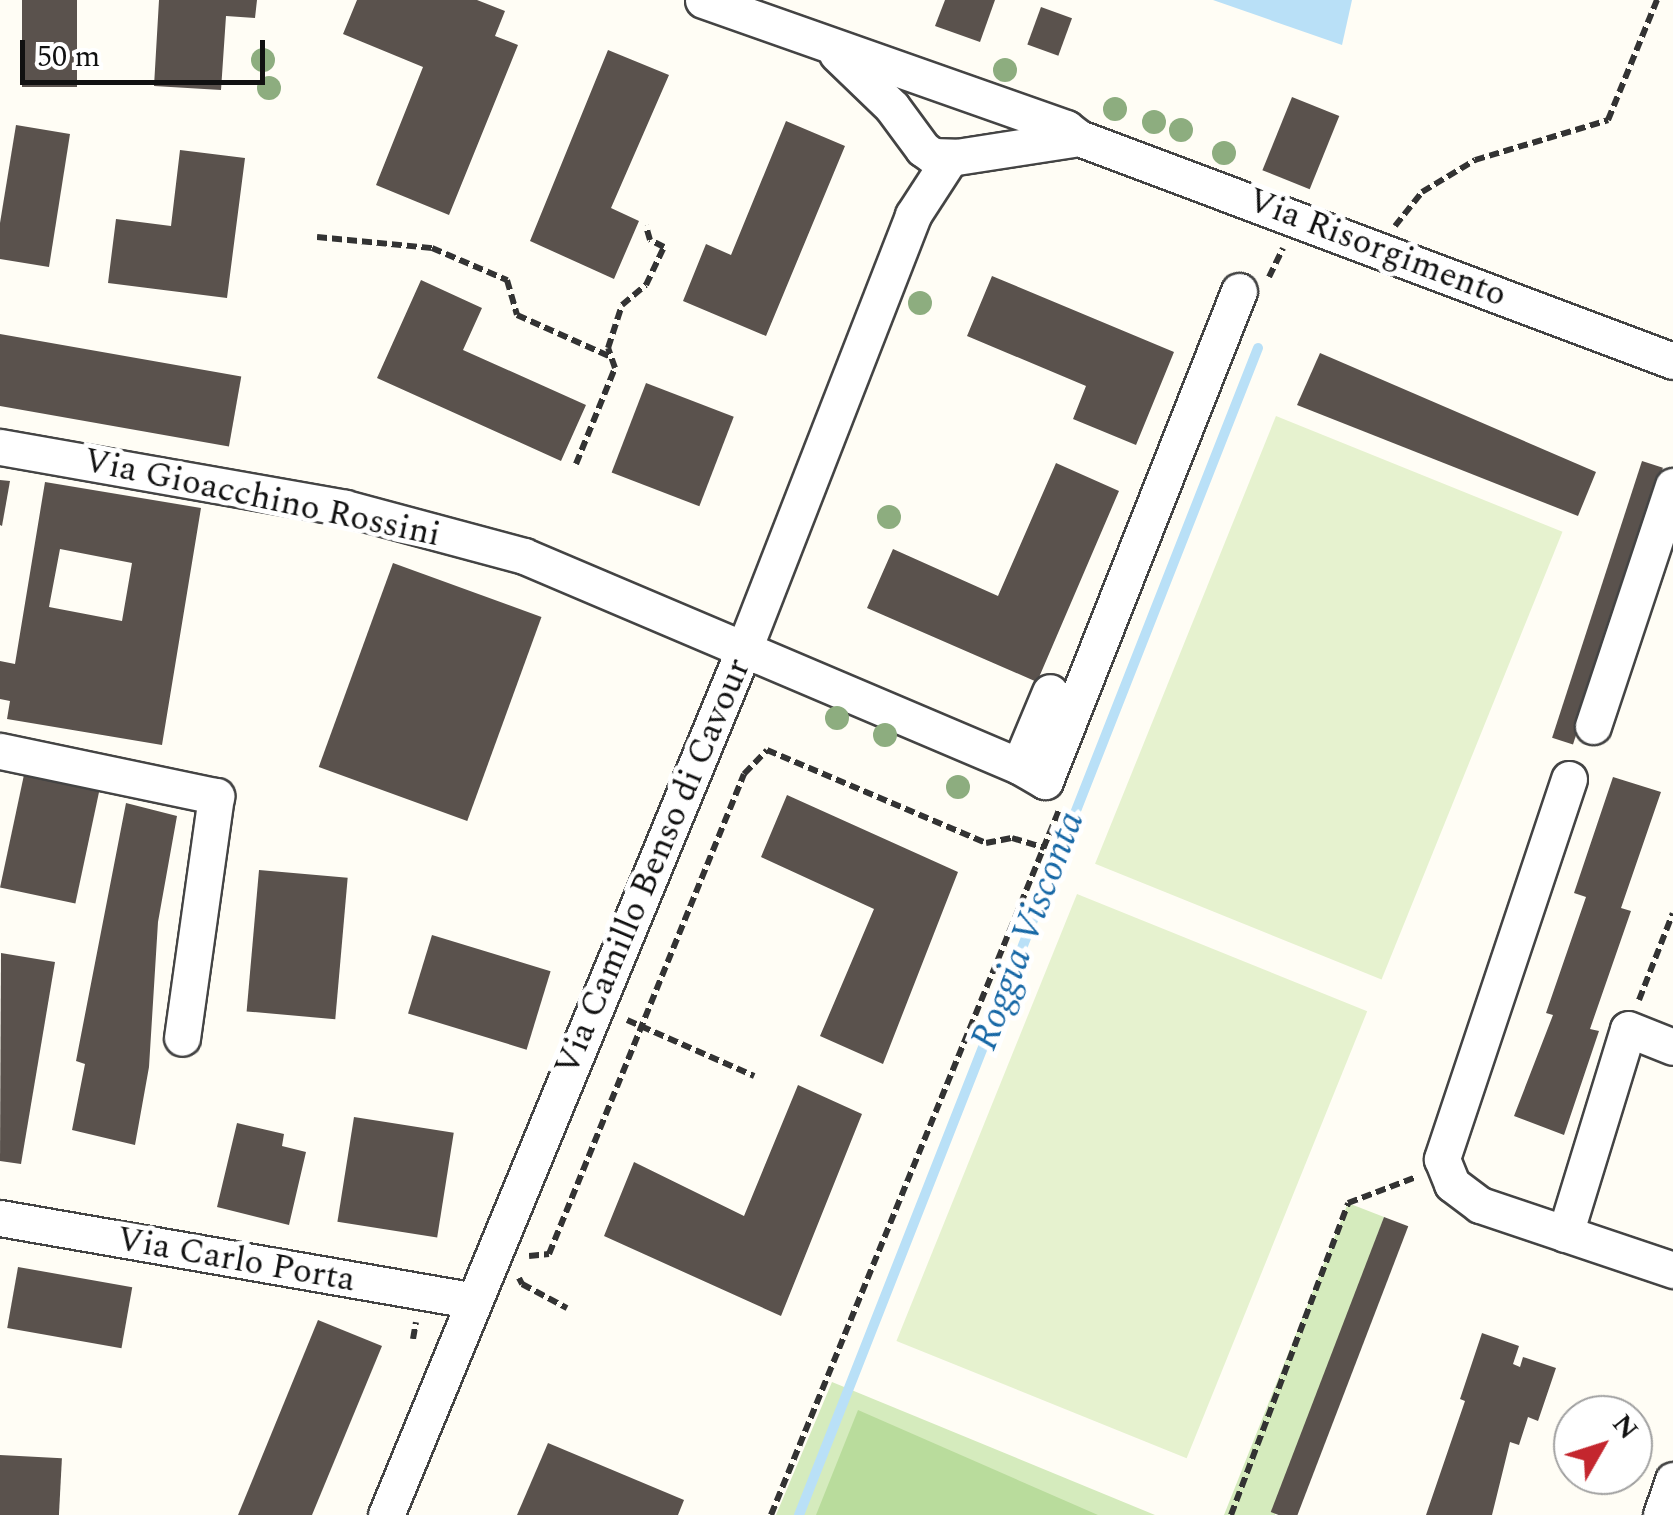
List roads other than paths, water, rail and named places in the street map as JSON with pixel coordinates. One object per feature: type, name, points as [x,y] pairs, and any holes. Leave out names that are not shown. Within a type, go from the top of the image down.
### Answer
[{"type":"street","name":"Via Risorgimento","points":[[703,0],[1066,128],[1079,138],[1673,361]]},
{"type":"street","name":"Via Risorgimento","points":[[830,46],[938,147],[1079,138]]},
{"type":"street","points":[[957,89],[973,98],[983,120],[976,144],[938,147],[911,118],[920,98],[929,91],[957,89]]},
{"type":"street","name":"Via Camillo Benso di Cavour","points":[[386,1515],[744,649],[938,147]]},
{"type":"street","points":[[1050,692],[1019,766],[1045,780],[1250,292]]},
{"type":"street","name":"Via Gioacchino Rossini","points":[[0,446],[346,508],[524,556],[1019,766]]},
{"type":"street","points":[[1593,726],[1673,486]]},
{"type":"street","points":[[0,751],[216,796],[182,1038]]},
{"type":"street","points":[[1569,779],[1442,1159],[1449,1176],[1480,1205],[1673,1270]]},
{"type":"street","points":[[1565,1234],[1628,1029],[1673,1047]]},
{"type":"street","name":"Via Carlo Porta","points":[[0,1218],[472,1300]]},
{"type":"street","points":[[1661,1515],[1673,1480]]},
{"type":"water","points":[[1213,0],[1352,0],[1342,45]]},
{"type":"waterway","name":"Roggia Visconta","points":[[799,1515],[1258,348]]}]
